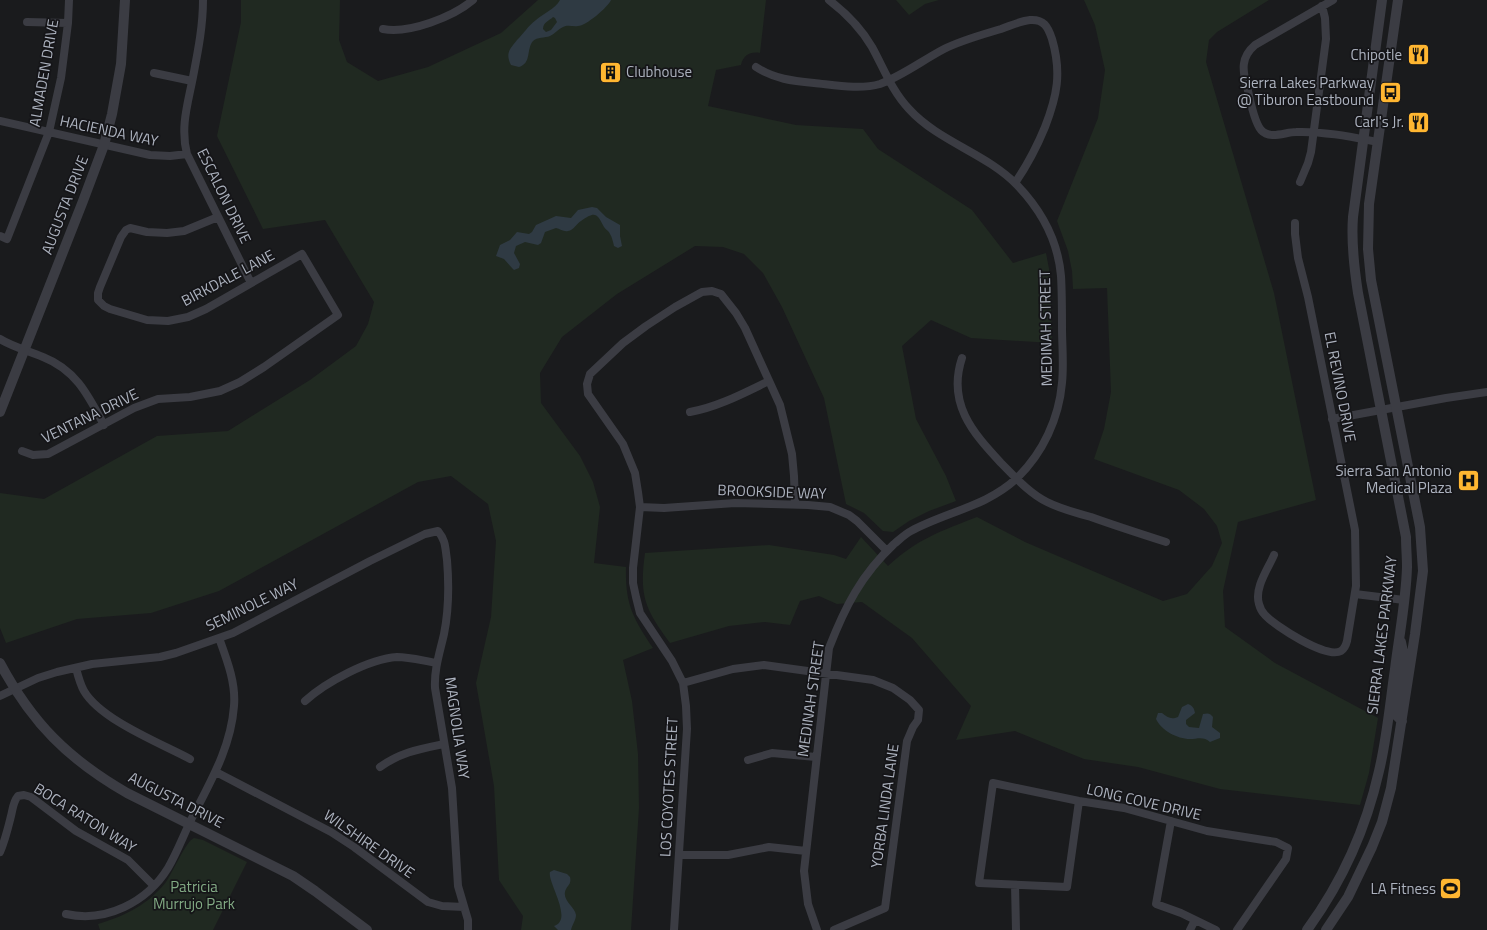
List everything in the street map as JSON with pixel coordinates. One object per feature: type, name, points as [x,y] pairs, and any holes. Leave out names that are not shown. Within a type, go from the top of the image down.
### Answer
[{"type":"street","name":"ALMADEN DRIVE","points":[[4,237],[49,132],[61,78],[68,23],[69,0]]},
{"type":"street","name":"AUGUSTA DRIVE","points":[[0,412],[104,145],[112,114],[121,64],[125,0]]},
{"type":"street","name":"ESCALON DRIVE","points":[[203,0],[202,29],[184,123],[186,154],[251,283]]},
{"type":"street","points":[[383,29],[393,31],[404,30],[432,22],[464,8],[473,0]]},
{"type":"street","name":"MEDINAH STREET","points":[[817,930],[808,904],[804,871],[829,648],[840,621],[858,586],[879,559],[908,532],[983,501],[1002,491],[1017,479],[1038,451],[1052,425],[1061,392],[1063,365],[1061,276],[1057,254],[1050,234],[1041,216],[1015,183],[994,166],[940,135],[922,122],[902,101],[888,80],[876,54],[866,38],[849,17],[829,0]]},
{"type":"street","points":[[1333,0],[1255,46],[1244,59],[1244,76],[1258,126],[1265,133],[1273,135],[1298,132],[1314,133],[1378,142]]},
{"type":"street","name":"SIERRA LAKES PARKWAY","points":[[1307,930],[1324,906],[1348,862],[1362,832],[1372,802],[1380,770],[1399,639],[1407,567],[1406,537],[1358,293],[1353,258],[1352,237],[1353,216],[1382,0]]},
{"type":"street","name":"SIERRA LAKES PARKWAY","points":[[1326,930],[1348,897],[1382,822],[1391,788],[1402,721],[1420,602],[1423,571],[1420,526],[1371,280],[1368,249],[1369,204],[1398,0]]},
{"type":"street","points":[[1300,182],[1308,163],[1314,133],[1326,39],[1325,18],[1322,6]]},
{"type":"street","points":[[756,67],[777,78],[814,83],[863,86],[878,84],[960,42],[1026,20],[1040,21],[1044,23],[1049,30],[1055,50],[1058,71],[1057,91],[1053,107],[1036,150],[1015,183]]},
{"type":"street","points":[[27,22],[68,23]]},
{"type":"street","points":[[154,74],[192,81]]},
{"type":"street","name":"HACIENDA WAY","points":[[0,121],[155,156],[186,154]]},
{"type":"street","name":"BIRKDALE LANE","points":[[218,217],[184,231],[167,233],[147,232],[130,228],[126,230],[120,237],[100,287],[98,300],[104,306],[147,320],[168,321],[188,317],[206,309],[302,254],[338,315]]},
{"type":"street","name":"EL REVINO DRIVE","points":[[1274,555],[1261,585],[1258,598],[1258,604],[1264,614],[1306,642],[1324,651],[1335,653],[1341,651],[1345,647],[1347,641],[1355,594],[1356,578],[1354,530],[1308,297],[1298,258],[1295,223]]},
{"type":"street","name":"LOS COYOTES STREET","points":[[674,930],[687,729],[683,683],[672,661],[640,613],[633,583],[633,568],[640,507],[636,478],[628,453],[612,427],[590,398],[587,384],[588,379],[594,371],[635,334],[698,294],[707,291],[717,292],[724,297],[736,313],[769,381]]},
{"type":"street","name":"VENTANA DRIVE","points":[[22,451],[33,455],[48,454],[146,403],[220,391],[240,382],[264,367],[338,315]]},
{"type":"street","points":[[0,339],[60,365],[72,375],[82,387],[104,425]]},
{"type":"street","points":[[962,358],[958,372],[957,385],[964,413],[977,436],[1030,491],[1048,502],[1166,542]]},
{"type":"street","points":[[690,412],[710,408],[769,381],[780,406],[790,442],[794,476],[795,504]]},
{"type":"street","points":[[1332,419],[1487,392]]},
{"type":"street","name":"BROOKSIDE WAY","points":[[640,507],[664,508],[724,503],[795,504],[830,508],[849,515],[864,526],[887,551]]},
{"type":"street","name":"SEMINOLE WAY","points":[[0,696],[38,678],[92,664],[160,657],[233,633],[370,561],[425,534],[438,531]]},
{"type":"street","name":"MAGNOLIA WAY","points":[[438,531],[444,538],[448,581],[446,622],[434,679],[452,788],[458,886],[468,930]]},
{"type":"street","points":[[1355,594],[1404,600]]},
{"type":"street","points":[[66,914],[85,917],[109,914],[135,902],[153,886],[167,869],[216,772],[229,738],[234,698],[230,669],[219,638]]},
{"type":"street","points":[[1399,639],[1402,645],[1404,657],[1397,716],[1402,721]]},
{"type":"street","points":[[306,701],[314,693],[336,680],[357,669],[378,661],[404,657],[437,663]]},
{"type":"street","name":"AUGUSTA DRIVE","points":[[0,663],[27,708],[63,748],[83,765],[127,793],[293,876],[367,930]]},
{"type":"street","points":[[683,683],[733,668],[764,664],[826,673]]},
{"type":"street","points":[[76,668],[79,681],[84,692],[106,714],[135,731],[190,759]]},
{"type":"street","name":"YORBA LINDA LANE","points":[[826,673],[873,680],[893,688],[910,700],[919,710],[918,720],[907,741],[885,908],[834,930]]},
{"type":"street","points":[[380,767],[403,754],[444,744]]},
{"type":"street","points":[[748,760],[772,753],[816,757]]},
{"type":"street","name":"WILSHIRE DRIVE","points":[[216,772],[331,832],[354,847],[428,902],[442,906],[464,907]]},
{"type":"street","name":"LONG COVE DRIVE","points":[[1015,885],[979,883],[993,782],[1079,801],[1124,808],[1207,830],[1276,842],[1288,848],[1286,859],[1237,930]]},
{"type":"street","name":"BOCA RATON WAY","points":[[0,852],[9,824],[13,802],[18,796],[24,795],[31,797],[76,831],[128,860],[153,886]]},
{"type":"street","points":[[1016,930],[1015,885],[1067,887],[1079,801]]},
{"type":"street","points":[[1171,821],[1156,904],[1216,930]]},
{"type":"street","points":[[680,855],[728,855],[769,847],[806,851]]},
{"type":"street","points":[[1190,930],[1195,920]]},
{"type":"green space","points":[[241,0],[340,0],[339,40],[347,62],[378,81],[428,67],[501,33],[538,0],[766,0],[760,53],[748,54],[741,65],[716,70],[708,106],[796,125],[863,129],[878,149],[972,210],[1013,263],[1046,253],[1050,274],[1052,343],[971,338],[931,320],[902,346],[916,419],[946,476],[956,501],[929,511],[909,521],[893,532],[883,531],[864,513],[846,504],[824,398],[782,307],[763,273],[744,254],[723,247],[695,246],[617,294],[562,337],[540,373],[541,403],[580,456],[593,482],[600,507],[594,563],[626,567],[627,591],[635,619],[653,648],[623,660],[632,701],[638,754],[639,808],[631,930],[521,930],[523,916],[499,880],[494,786],[476,683],[491,617],[496,541],[488,504],[451,476],[418,482],[219,591],[151,613],[77,619],[6,643],[0,628],[0,493],[44,499],[157,436],[228,431],[310,380],[356,346],[368,324],[374,302],[325,220],[263,229],[217,136],[241,22]]},
{"type":"green space","points":[[896,0],[939,0],[925,4],[909,15]]},
{"type":"green space","points":[[1084,0],[1269,0],[1217,32],[1209,40],[1206,62],[1274,293],[1316,500],[1238,522],[1223,591],[1225,627],[1275,663],[1378,718],[1369,773],[1360,805],[1220,789],[1138,767],[1084,759],[1015,731],[956,740],[971,706],[912,638],[862,602],[837,604],[819,596],[800,601],[790,625],[765,622],[729,626],[670,643],[655,621],[646,601],[643,580],[645,553],[769,545],[834,555],[846,559],[861,537],[888,566],[919,542],[977,517],[1025,542],[1163,601],[1187,594],[1212,566],[1222,543],[1217,526],[1204,509],[1179,490],[1094,459],[1104,429],[1111,392],[1107,288],[1073,289],[1072,271],[1068,251],[1057,221],[1098,118],[1105,70],[1095,25]]},
{"type":"green space","name":"Patricia Murrujo Park","points":[[194,838],[203,840],[247,862],[213,930],[100,930],[98,924],[127,913],[152,897],[166,882],[187,845]]},
{"type":"shaded area","points":[[560,0],[611,0],[601,11],[586,23],[578,26],[565,26],[550,36],[533,41],[526,62],[519,67],[511,65],[508,54],[512,46],[531,25]],"holes":[[[553,17],[557,22],[551,30],[546,32],[543,29],[544,25]]]},
{"type":"shaded area","points":[[592,207],[597,208],[606,217],[620,225],[622,246],[618,248],[614,246],[609,232],[597,216],[593,215],[581,221],[568,231],[556,228],[545,232],[541,243],[538,245],[525,242],[516,246],[514,253],[520,264],[519,268],[514,270],[504,259],[496,256],[500,245],[510,240],[517,232],[529,234],[536,225],[556,216],[571,218],[578,210]]},
{"type":"shaded area","points":[[1188,704],[1193,707],[1195,713],[1186,720],[1186,724],[1189,727],[1199,728],[1203,714],[1208,713],[1213,717],[1212,727],[1220,733],[1220,738],[1210,742],[1203,738],[1185,739],[1175,736],[1158,723],[1156,719],[1158,713],[1162,713],[1167,717],[1176,718],[1178,717],[1182,707]]},
{"type":"shaded area","points":[[554,870],[567,874],[570,877],[570,884],[565,892],[565,895],[576,915],[571,930],[558,930],[554,926],[559,922],[561,909],[550,877],[550,872]]},
{"type":"place","name":"Chipotle","points":[[1418,55]]},
{"type":"place","name":"Clubhouse","points":[[610,72]]},
{"type":"place","name":"Sierra Lakes Parkway @ Tiburon Eastbound","points":[[1390,92]]},
{"type":"place","name":"Carl's Jr.","points":[[1419,122]]},
{"type":"place","name":"Sierra San Antonio Medical Plaza","points":[[1468,480]]},
{"type":"place","name":"LA Fitness","points":[[1451,889]]}]
